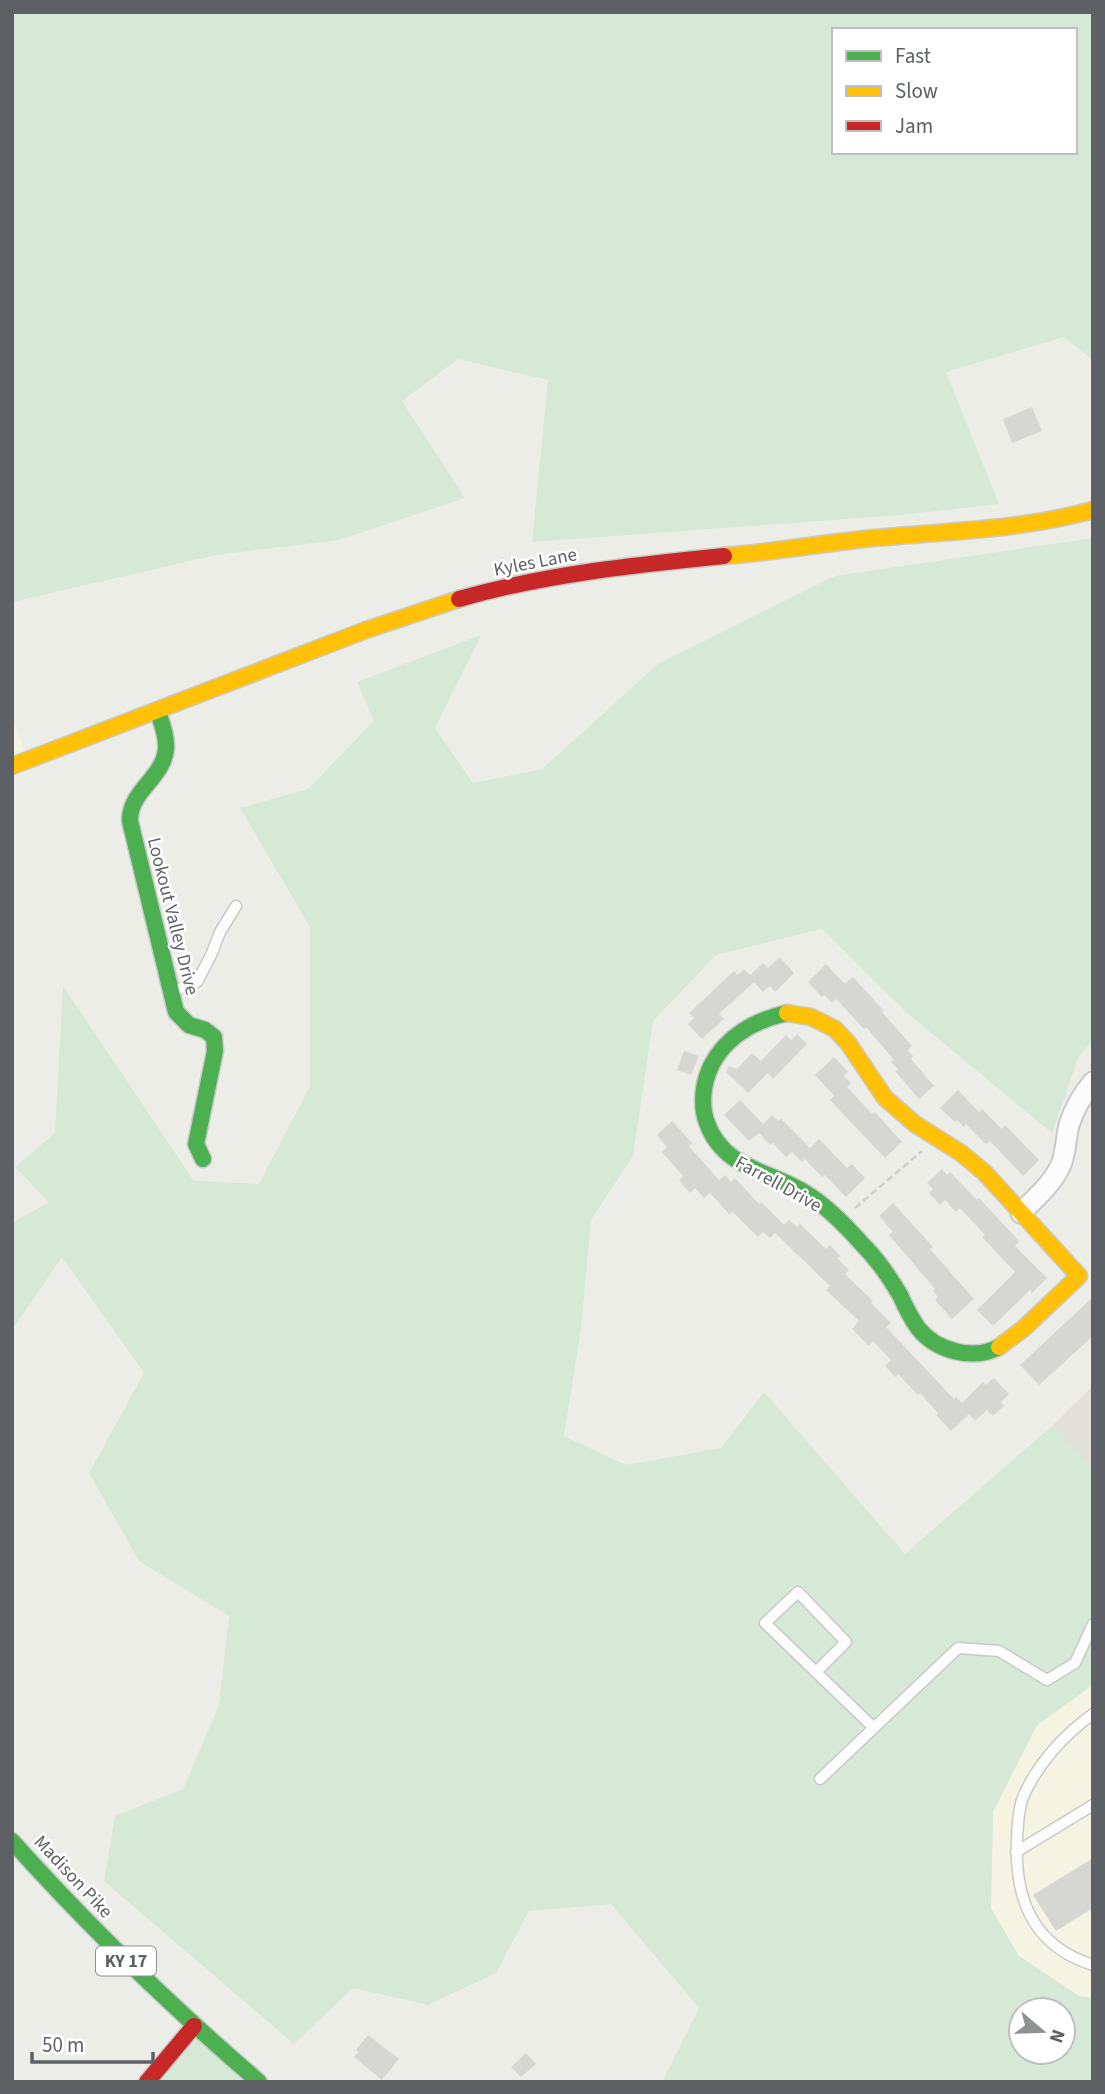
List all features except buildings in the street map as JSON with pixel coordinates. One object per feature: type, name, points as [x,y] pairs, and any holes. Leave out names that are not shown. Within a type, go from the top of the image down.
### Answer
[{"type":"street","name":"Kyles Lane","points":[[12,766],[402,616],[497,589],[555,577],[670,560],[863,540],[1004,530],[1093,510]]},
{"type":"street","name":"Lookout Valley Drive","points":[[158,712],[165,733],[166,752],[150,783],[137,795],[130,811],[131,830],[176,1012],[189,1025],[205,1030],[214,1037],[215,1051],[196,1144],[203,1159]]},
{"type":"street","name":"Farrell Drive","points":[[799,1013],[820,1020],[835,1029],[848,1043],[885,1098],[915,1124],[937,1138],[984,1172],[1021,1213],[1086,1269],[1008,1342],[978,1354],[946,1349],[925,1336],[885,1270],[818,1201],[746,1167],[723,1151],[707,1127],[704,1115],[704,1085],[713,1061],[740,1033],[774,1015],[799,1013]]},
{"type":"street","points":[[1021,1213],[1056,1174],[1063,1160],[1069,1125],[1076,1107],[1093,1082]]},
{"type":"street","name":"Madison Pike","points":[[12,1841],[60,1894],[194,2026],[259,2082]]},
{"type":"street","points":[[147,2082],[194,2026]]},
{"type":"lane","points":[[170,992],[197,982],[220,932],[236,906]]},
{"type":"lane","points":[[816,1672],[846,1642],[798,1592],[765,1623],[874,1728]]},
{"type":"lane","points":[[820,1779],[958,1648],[999,1651],[1047,1680],[1075,1663],[1093,1624]]},
{"type":"lane","points":[[1093,1714],[1072,1728],[1032,1780],[1023,1797],[1016,1852],[1022,1896],[1039,1930],[1055,1947],[1075,1960],[1093,1965]]},
{"type":"lane","points":[[1016,1852],[1093,1805]]},
{"type":"path","points":[[839,1222],[937,1138]]},
{"type":"shaded area","points":[[12,12],[1093,12],[1093,360],[1064,337],[946,372],[999,504],[900,515],[532,542],[548,380],[458,359],[402,401],[465,498],[339,540],[216,555],[12,602]]},
{"type":"shaded area","points":[[1093,538],[1093,1039],[1079,1056],[1052,1133],[907,1013],[822,929],[716,955],[653,1021],[633,1156],[591,1220],[581,1329],[564,1436],[626,1465],[721,1448],[764,1392],[905,1554],[1053,1425],[1093,1470],[1093,1685],[1037,1725],[993,1812],[991,1908],[1019,1956],[1079,1996],[1093,1998],[1093,2082],[662,2082],[699,2008],[611,1904],[529,1911],[496,1973],[428,2005],[353,1988],[294,2044],[104,1881],[115,1816],[183,1789],[219,1705],[229,1616],[139,1561],[89,1473],[144,1373],[62,1257],[12,1330],[12,1223],[49,1202],[15,1167],[55,1133],[63,986],[194,1181],[259,1184],[310,1086],[310,927],[240,808],[308,789],[374,721],[357,682],[481,635],[435,728],[473,783],[542,769],[658,664],[835,576]]},
{"type":"shaded area","points":[[12,718],[28,760],[12,766]]},
{"type":"shaded area","points":[[1093,1386],[1093,1470],[1053,1425]]},
{"type":"shaded area","points":[[1093,1685],[1093,1998],[1079,1996],[1019,1956],[991,1909],[993,1812],[1037,1725]]},
{"type":"shaded area","points":[[194,2026],[259,2082],[147,2082]]},
{"type":"traffic: fast","points":[[158,712],[166,740],[164,759],[135,801],[130,821],[176,1012],[189,1025],[205,1030],[214,1037],[215,1051],[196,1144],[203,1159]]},
{"type":"traffic: fast","points":[[787,1013],[753,1025],[733,1038],[717,1055],[706,1080],[703,1102],[707,1123],[715,1139],[736,1160],[793,1186],[836,1217],[878,1262],[918,1328],[935,1343],[967,1353],[999,1347]]},
{"type":"traffic: fast","points":[[12,1841],[132,1966],[259,2082]]},
{"type":"traffic: slow","points":[[724,556],[874,538],[1012,526],[1093,510]]},
{"type":"traffic: slow","points":[[12,766],[366,630],[459,599]]},
{"type":"traffic: slow","points":[[787,1013],[811,1017],[835,1029],[848,1043],[885,1098],[915,1124],[961,1153],[984,1172],[1079,1276],[1024,1328],[999,1347]]},
{"type":"traffic: jam","points":[[459,599],[558,577],[724,556]]},
{"type":"traffic: jam","points":[[147,2082],[194,2026]]}]
